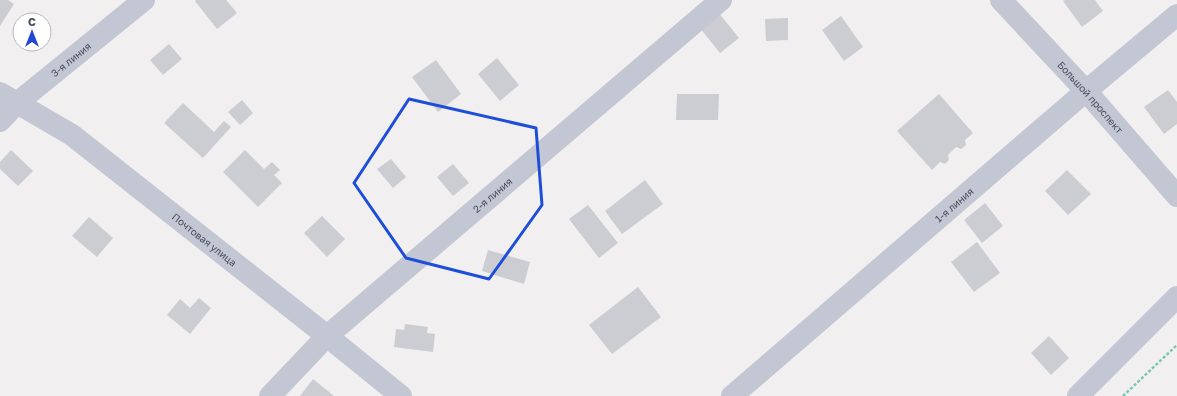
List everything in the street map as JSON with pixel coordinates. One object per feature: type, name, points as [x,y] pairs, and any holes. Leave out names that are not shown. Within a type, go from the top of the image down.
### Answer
[{"type":"street","name":"3-я линия","points":[[0,121],[9,98],[144,0]]},
{"type":"street","name":"2-я линия","points":[[270,396],[327,336],[721,0]]},
{"type":"street","name":"Большой проспект","points":[[1001,0],[1086,91],[1177,196]]},
{"type":"street","name":"1-я линия","points":[[732,396],[1086,91],[1177,15]]},
{"type":"street","name":"Почтовая улица","points":[[9,98],[72,135],[401,396]]},
{"type":"street","points":[[1078,396],[1177,297]]},
{"type":"path","points":[[1123,396],[1177,345]]},
{"type":"highlighted area","points":[[409,99],[536,128],[542,205],[489,279],[406,258],[354,183]]},
{"type":"building","points":[[0,0],[8,0],[14,4],[0,26]]},
{"type":"building","points":[[226,0],[237,13],[217,29],[195,1]]},
{"type":"building","points":[[1095,0],[1103,11],[1082,27],[1063,1]]},
{"type":"building","points":[[718,12],[739,38],[720,53],[699,27]]},
{"type":"building","points":[[841,16],[863,47],[844,61],[822,30]]},
{"type":"building","points":[[788,18],[788,40],[766,41],[765,19]]},
{"type":"building","points":[[169,44],[182,59],[163,75],[150,60]]},
{"type":"building","points":[[497,58],[519,85],[500,101],[478,74]]},
{"type":"building","points":[[436,60],[461,94],[438,112],[412,77]]},
{"type":"building","points":[[1168,90],[1177,102],[1177,124],[1164,134],[1144,107]]},
{"type":"building","points":[[677,94],[719,94],[718,120],[676,120]]},
{"type":"building","points":[[939,94],[973,133],[965,140],[966,145],[961,149],[956,147],[948,155],[949,160],[945,164],[940,162],[932,170],[897,131]]},
{"type":"building","points":[[242,100],[253,113],[240,125],[228,112]]},
{"type":"building","points":[[183,103],[214,132],[224,121],[231,127],[203,158],[164,123]]},
{"type":"building","points":[[11,150],[33,171],[18,186],[0,169],[0,162]]},
{"type":"building","points":[[245,150],[264,169],[272,162],[280,170],[274,175],[282,183],[258,207],[223,172]]},
{"type":"building","points":[[391,159],[406,177],[393,188],[377,169]]},
{"type":"building","points":[[453,164],[469,183],[453,196],[437,177]]},
{"type":"building","points":[[1067,170],[1091,194],[1068,215],[1045,191]]},
{"type":"building","points":[[645,180],[663,204],[622,234],[605,211]]},
{"type":"building","points":[[985,203],[1003,226],[982,243],[964,220]]},
{"type":"building","points":[[588,205],[618,243],[599,258],[569,219]]},
{"type":"building","points":[[322,216],[345,239],[327,257],[304,233]]},
{"type":"building","points":[[89,217],[113,238],[97,257],[72,236]]},
{"type":"building","points":[[977,242],[1000,273],[974,292],[951,262]]},
{"type":"building","points":[[488,250],[530,262],[524,284],[482,271]]},
{"type":"building","points":[[638,287],[661,317],[612,354],[589,325]]},
{"type":"building","points":[[199,298],[211,308],[190,334],[167,315],[180,299],[190,308]]},
{"type":"building","points":[[405,324],[428,327],[427,333],[435,334],[433,352],[394,347],[396,329],[404,330]]},
{"type":"building","points":[[1049,336],[1069,358],[1051,375],[1031,353]]},
{"type":"building","points":[[313,379],[334,396],[300,396]]}]
